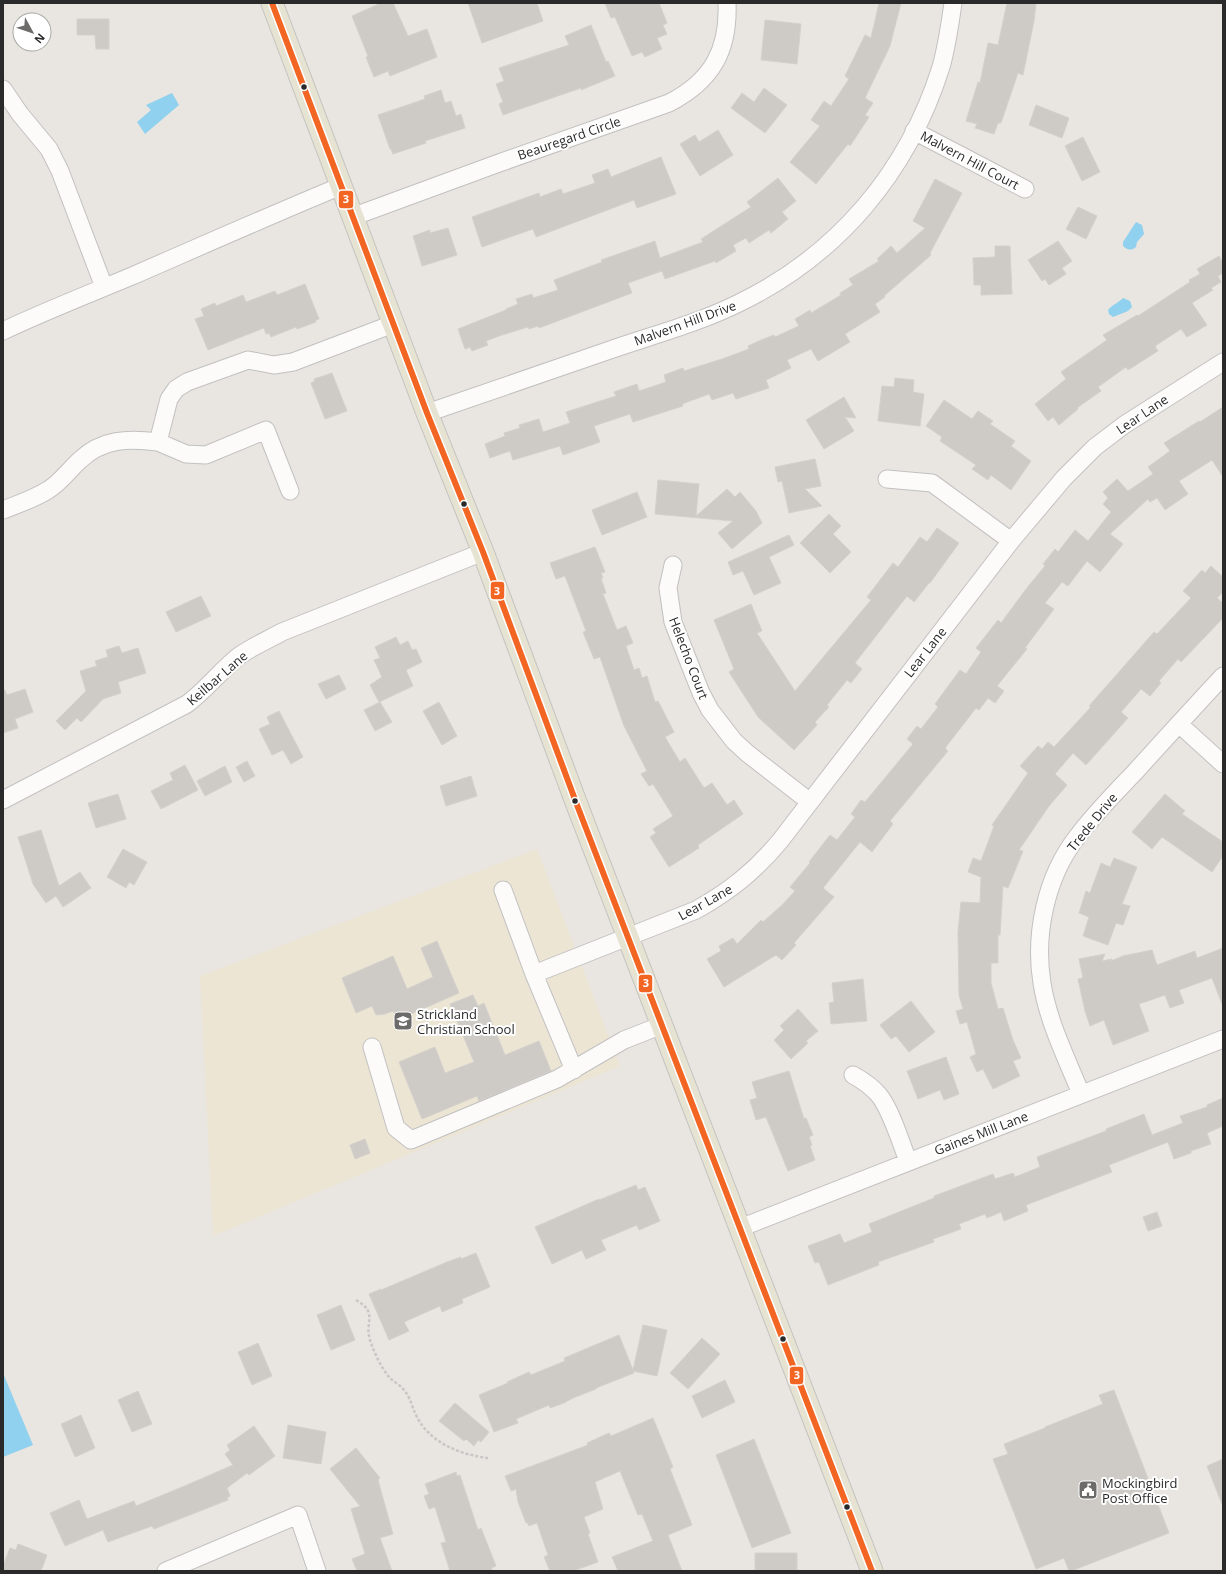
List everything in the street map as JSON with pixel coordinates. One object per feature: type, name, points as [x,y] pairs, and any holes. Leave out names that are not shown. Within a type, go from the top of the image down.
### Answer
[{"type":"main road","points":[[272,3],[352,217],[427,413],[483,552],[577,805],[872,1571]]},
{"type":"street","name":"Beauregard Circle","points":[[352,217],[499,163],[670,103],[686,95],[707,74],[719,55],[725,40],[727,28],[727,3]]},
{"type":"street","name":"Malvern Hill Drive","points":[[427,413],[716,314],[772,286],[797,270],[823,249],[849,224],[873,197],[895,168],[929,102],[941,65],[952,3]]},
{"type":"street","points":[[3,90],[20,114],[49,149],[60,170],[104,288]]},
{"type":"street","name":"Malvern Hill Court","points":[[914,131],[1025,189]]},
{"type":"street","points":[[3,331],[341,186]]},
{"type":"street","points":[[158,442],[169,400],[176,389],[187,382],[248,360],[274,365],[293,362],[393,324]]},
{"type":"street","name":"Lear Lane","points":[[534,974],[629,938],[696,910],[718,898],[736,885],[764,859],[810,802],[1011,541],[1064,478],[1094,447],[1124,425],[1223,362]]},
{"type":"street","points":[[3,510],[49,490],[80,459],[106,443],[140,440],[158,442],[186,454],[206,455],[266,430],[290,491]]},
{"type":"street","points":[[888,479],[932,483],[1011,541]]},
{"type":"street","name":"Keilbar Lane","points":[[3,800],[187,704],[202,693],[238,657],[282,632],[483,552]]},
{"type":"street","name":"Helecho Court","points":[[673,565],[668,588],[673,622],[701,694],[710,710],[730,736],[747,753],[810,802]]},
{"type":"street","name":"Trede Drive","points":[[1081,1094],[1050,1014],[1042,984],[1040,936],[1049,889],[1061,862],[1076,838],[1223,676]]},
{"type":"street","points":[[1179,724],[1223,764]]},
{"type":"street","points":[[503,890],[534,974],[574,1070]]},
{"type":"street","points":[[372,1047],[396,1128],[411,1140],[557,1079],[624,1040],[662,1025]]},
{"type":"street","name":"Gaines Mill Lane","points":[[740,1228],[1223,1039]]},
{"type":"street","points":[[853,1075],[873,1089],[885,1104],[908,1161]]},
{"type":"street","points":[[166,1571],[298,1515],[317,1571]]},
{"type":"path","points":[[356,1300],[365,1306],[369,1311],[371,1317],[368,1332],[380,1363],[389,1377],[404,1390],[411,1401],[416,1417],[426,1430],[440,1442],[457,1452],[488,1458]]},
{"type":"shaded area","name":"Strickland Christian School","points":[[537,849],[620,1066],[213,1236],[200,976]]},
{"type":"water","points":[[172,93],[179,105],[145,134],[137,122],[151,110],[146,105]]},
{"type":"water","points":[[1136,222],[1142,225],[1144,234],[1137,242],[1136,247],[1128,249],[1123,246],[1123,242]]},
{"type":"water","points":[[1123,298],[1130,301],[1132,307],[1128,311],[1113,317],[1109,314],[1108,310]]},
{"type":"water","points":[[3,1373],[33,1445],[3,1457]]},
{"type":"building","points":[[381,3],[393,3],[408,36],[427,29],[437,57],[390,76],[388,71],[374,77],[366,57],[368,56],[352,16]]},
{"type":"building","points":[[468,3],[537,3],[543,21],[482,43]]},
{"type":"building","points":[[605,3],[659,3],[667,23],[663,25],[667,34],[657,38],[662,49],[645,57],[642,52],[632,56],[615,17],[611,18]]},
{"type":"building","points":[[879,3],[901,3],[890,46],[865,98],[873,103],[865,115],[869,117],[850,146],[848,144],[816,184],[790,162],[820,126],[811,120],[824,101],[831,106],[849,79],[845,76],[865,35],[871,38]]},
{"type":"building","points":[[1007,3],[1036,3],[1034,21],[1023,75],[1018,73],[1001,123],[998,123],[994,134],[975,128],[977,124],[966,121],[978,82],[980,83],[988,43],[998,45]]},
{"type":"building","points":[[77,19],[109,19],[109,49],[96,49],[95,35],[77,35]]},
{"type":"building","points":[[765,20],[801,24],[797,64],[761,60]]},
{"type":"building","points":[[591,25],[606,62],[608,61],[615,76],[581,90],[581,88],[503,115],[499,104],[503,102],[496,84],[504,81],[499,68],[569,45],[565,36]]},
{"type":"building","points":[[764,88],[787,105],[765,133],[731,108],[742,93],[754,102]]},
{"type":"building","points":[[441,90],[445,103],[451,101],[456,116],[461,114],[465,128],[425,141],[426,143],[393,154],[378,115],[425,99],[424,96]]},
{"type":"building","points":[[1036,105],[1069,118],[1062,138],[1029,125]]},
{"type":"building","points":[[718,130],[733,155],[700,176],[680,144],[695,135],[699,142]]},
{"type":"building","points":[[1083,137],[1100,172],[1082,181],[1065,146]]},
{"type":"building","points":[[661,157],[676,194],[637,208],[634,200],[536,237],[533,229],[482,247],[472,217],[539,193],[540,197],[561,189],[563,194],[595,183],[592,175],[608,169],[611,177]]},
{"type":"building","points":[[778,178],[796,201],[782,212],[788,219],[771,233],[769,230],[749,243],[746,238],[733,245],[736,251],[716,263],[715,261],[665,279],[662,271],[628,283],[632,293],[539,328],[538,326],[529,329],[528,327],[499,336],[486,341],[488,345],[472,351],[470,347],[465,349],[458,329],[518,304],[516,299],[532,294],[533,298],[558,290],[554,280],[602,262],[601,260],[655,241],[660,258],[703,242],[701,239],[751,207],[747,202]]},
{"type":"building","points":[[935,179],[962,193],[930,253],[931,255],[884,296],[885,297],[875,304],[880,312],[845,334],[850,342],[818,361],[811,349],[787,360],[791,368],[766,380],[769,388],[736,399],[733,393],[712,400],[709,394],[682,404],[683,406],[633,422],[630,414],[594,426],[600,442],[563,455],[560,446],[513,460],[510,451],[490,458],[485,444],[505,436],[504,433],[520,428],[519,425],[539,419],[543,432],[570,423],[566,412],[616,396],[614,392],[637,384],[639,391],[666,382],[664,375],[683,368],[684,371],[722,359],[749,349],[748,346],[761,340],[774,335],[775,337],[799,326],[795,319],[810,310],[811,313],[841,295],[840,293],[853,285],[849,279],[879,261],[877,259],[891,246],[897,253],[925,228],[913,221]]},
{"type":"building","points":[[1078,207],[1097,216],[1086,239],[1066,229]]},
{"type":"building","points":[[448,228],[457,255],[422,266],[413,236],[430,230],[430,233]]},
{"type":"building","points":[[1058,241],[1072,261],[1062,268],[1066,274],[1049,285],[1045,279],[1042,281],[1028,260]]},
{"type":"building","points":[[995,246],[1010,246],[1012,294],[981,295],[981,285],[974,285],[973,258],[995,257]]},
{"type":"building","points":[[1219,256],[1223,263],[1223,273],[1218,276],[1221,282],[1211,288],[1213,290],[1192,303],[1207,325],[1187,337],[1181,329],[1155,346],[1158,351],[1128,370],[1126,367],[1098,387],[1101,391],[1077,408],[1078,409],[1059,425],[1053,417],[1048,421],[1035,404],[1066,379],[1061,372],[1107,340],[1103,335],[1137,315],[1138,316],[1190,282],[1189,280],[1200,274],[1197,269]]},
{"type":"building","points":[[305,284],[319,319],[316,320],[316,322],[297,329],[296,327],[271,337],[269,333],[266,334],[264,328],[208,350],[195,319],[204,316],[201,309],[215,303],[216,306],[243,295],[246,302],[275,291],[277,295]]},
{"type":"building","points":[[332,373],[347,411],[325,419],[311,383],[315,381],[314,379]]},
{"type":"building","points":[[895,378],[914,380],[913,392],[924,394],[920,426],[878,421],[882,386],[894,387]]},
{"type":"building","points":[[844,397],[856,418],[845,417],[854,431],[824,449],[806,420]]},
{"type":"building","points":[[944,400],[972,419],[978,411],[993,421],[990,424],[1015,441],[1011,446],[1031,461],[1011,490],[991,475],[988,480],[972,469],[976,465],[940,441],[942,437],[926,426]]},
{"type":"building","points":[[1223,407],[1223,477],[1212,460],[1179,481],[1188,494],[1165,510],[1157,498],[1150,502],[1148,499],[1110,534],[1123,544],[1100,572],[1087,561],[1068,586],[1062,582],[1045,603],[1054,609],[1025,648],[1027,649],[997,686],[1004,691],[995,703],[988,698],[979,710],[976,708],[945,748],[948,751],[890,821],[893,824],[872,852],[860,842],[823,888],[834,897],[794,943],[796,945],[782,960],[776,955],[724,987],[707,959],[721,951],[719,946],[733,938],[737,944],[761,920],[763,922],[782,905],[795,891],[790,887],[810,863],[809,862],[830,835],[837,840],[855,817],[851,814],[861,800],[865,802],[913,744],[907,739],[917,726],[921,729],[938,707],[935,704],[960,670],[966,674],[981,652],[976,648],[998,620],[1001,623],[1045,566],[1043,564],[1055,549],[1058,552],[1075,530],[1088,541],[1111,512],[1103,504],[1108,498],[1103,492],[1117,479],[1128,491],[1153,474],[1148,467],[1170,451],[1164,443]]},
{"type":"building","points":[[815,459],[821,486],[805,489],[822,506],[789,513],[782,481],[778,482],[775,467]]},
{"type":"building","points":[[658,480],[699,484],[696,516],[727,489],[735,497],[740,492],[756,511],[762,523],[732,549],[718,533],[733,521],[655,514]]},
{"type":"building","points":[[637,492],[647,517],[602,535],[592,510]]},
{"type":"building","points":[[829,514],[841,526],[833,534],[851,552],[830,573],[800,543]]},
{"type":"building","points":[[937,528],[959,543],[914,602],[907,596],[855,663],[862,669],[851,683],[847,680],[827,705],[829,707],[815,722],[817,725],[794,750],[758,717],[729,672],[734,669],[714,620],[751,604],[762,631],[757,633],[795,691],[871,600],[867,597],[893,563],[898,567],[920,537],[927,542]]},
{"type":"building","points":[[789,535],[794,545],[769,557],[781,583],[754,595],[743,571],[733,575],[728,562]]},
{"type":"building","points":[[595,547],[605,572],[601,573],[603,578],[601,578],[606,593],[603,594],[617,630],[626,626],[633,643],[626,646],[634,670],[639,668],[642,678],[647,676],[655,702],[658,701],[674,732],[665,737],[680,762],[685,758],[704,788],[712,783],[727,805],[734,800],[743,814],[698,845],[699,848],[669,867],[650,837],[656,833],[653,829],[673,816],[653,784],[649,786],[641,774],[647,771],[624,726],[600,657],[594,659],[583,632],[586,631],[565,576],[556,579],[550,563]]},
{"type":"building","points":[[1211,566],[1223,577],[1223,592],[1217,598],[1223,603],[1223,618],[1181,662],[1178,659],[1159,681],[1161,683],[1150,696],[1141,689],[1121,712],[1128,718],[1086,765],[1073,753],[1055,774],[1067,785],[1049,806],[1019,850],[1023,851],[1008,888],[1003,886],[1000,935],[998,935],[998,963],[991,963],[991,983],[998,1009],[1003,1008],[1013,1040],[1021,1058],[1013,1061],[1020,1076],[993,1089],[983,1069],[977,1072],[970,1057],[976,1054],[967,1022],[960,1024],[956,1011],[963,1009],[959,995],[958,932],[961,902],[980,903],[981,877],[968,872],[973,858],[981,861],[994,826],[992,825],[1028,773],[1020,766],[1038,746],[1042,749],[1048,742],[1054,747],[1091,707],[1089,706],[1154,632],[1157,634],[1191,598],[1183,591],[1202,570],[1205,573]]},
{"type":"building","points":[[201,596],[211,616],[176,632],[166,612]]},
{"type":"building","points":[[396,637],[400,645],[408,641],[412,650],[416,649],[422,662],[406,670],[413,686],[379,702],[370,685],[382,677],[374,660],[380,658],[375,647]]},
{"type":"building","points":[[119,646],[122,653],[138,648],[146,673],[118,682],[121,693],[103,699],[81,722],[77,718],[65,730],[56,721],[86,691],[80,671],[97,666],[95,661],[108,657],[106,650]]},
{"type":"building","points":[[339,675],[346,689],[326,699],[318,684]]},
{"type":"building","points":[[25,689],[33,712],[15,719],[18,728],[3,733],[3,690],[5,690],[7,695]]},
{"type":"building","points":[[380,702],[392,722],[375,731],[364,710]]},
{"type":"building","points":[[439,702],[457,736],[442,745],[423,711]]},
{"type":"building","points":[[279,711],[303,757],[291,764],[283,750],[272,755],[259,729],[270,724],[267,717]]},
{"type":"building","points":[[247,761],[255,776],[244,782],[236,767]]},
{"type":"building","points":[[185,765],[198,790],[161,809],[151,791],[173,780],[170,773]]},
{"type":"building","points":[[225,766],[232,782],[205,796],[197,781]]},
{"type":"building","points":[[471,776],[477,796],[446,806],[440,786]]},
{"type":"building","points":[[118,794],[126,819],[96,828],[88,803]]},
{"type":"building","points":[[1165,794],[1185,811],[1182,814],[1223,842],[1223,856],[1212,872],[1162,837],[1152,849],[1132,832]]},
{"type":"building","points":[[41,830],[59,886],[80,872],[91,888],[63,907],[56,896],[46,903],[33,884],[18,837]]},
{"type":"building","points":[[123,849],[147,862],[134,885],[129,882],[126,888],[107,877]]},
{"type":"building","points":[[1114,858],[1137,867],[1122,904],[1130,906],[1123,925],[1116,923],[1108,945],[1083,936],[1089,917],[1079,913],[1086,891],[1090,893],[1101,863],[1110,867]]},
{"type":"building","points":[[437,941],[459,993],[400,1019],[397,1012],[394,1013],[393,1011],[376,1015],[372,1006],[356,1013],[342,978],[393,956],[407,989],[433,977],[421,948]]},
{"type":"building","points":[[1223,948],[1223,1004],[1212,978],[1179,990],[1184,1003],[1170,1008],[1165,995],[1139,1004],[1149,1031],[1113,1045],[1104,1020],[1090,1026],[1078,979],[1083,978],[1079,959],[1105,954],[1102,961],[1112,959],[1111,961],[1123,956],[1152,950],[1157,965],[1195,951],[1197,958]]},
{"type":"building","points":[[863,979],[867,1021],[831,1024],[829,1003],[834,1002],[832,983]]},
{"type":"building","points":[[473,995],[478,1006],[484,1003],[505,1055],[539,1041],[551,1071],[479,1101],[477,1096],[422,1119],[399,1062],[435,1047],[445,1073],[474,1062],[450,1004]]},
{"type":"building","points":[[911,1001],[935,1032],[909,1052],[896,1036],[891,1039],[880,1025]]},
{"type":"building","points":[[798,1009],[818,1031],[806,1041],[808,1043],[791,1059],[774,1040],[784,1030],[780,1026]]},
{"type":"building","points":[[946,1057],[959,1094],[944,1100],[940,1090],[918,1099],[907,1071]]},
{"type":"building","points":[[789,1071],[804,1119],[806,1118],[813,1135],[809,1137],[812,1145],[810,1146],[815,1160],[788,1171],[766,1117],[756,1120],[750,1100],[757,1098],[752,1082]]},
{"type":"building","points":[[1223,1098],[1223,1126],[1207,1133],[1211,1144],[1174,1159],[1168,1142],[1109,1165],[1112,1172],[1026,1205],[1028,1211],[1004,1221],[1001,1212],[987,1218],[985,1214],[959,1224],[961,1229],[933,1239],[934,1242],[878,1262],[879,1265],[828,1285],[819,1262],[815,1263],[808,1246],[840,1234],[844,1243],[872,1232],[869,1224],[934,1198],[934,1196],[993,1174],[995,1179],[1013,1173],[1015,1177],[1040,1167],[1037,1157],[1106,1131],[1106,1129],[1144,1114],[1152,1135],[1183,1123],[1180,1116],[1207,1107],[1207,1105]]},
{"type":"building","points":[[365,1139],[370,1153],[355,1159],[350,1145]]},
{"type":"building","points":[[636,1185],[638,1190],[645,1187],[660,1221],[639,1230],[637,1225],[601,1240],[606,1250],[586,1259],[582,1250],[552,1264],[535,1227],[599,1199]]},
{"type":"building","points":[[1157,1212],[1162,1226],[1148,1231],[1143,1217]]},
{"type":"building","points":[[476,1253],[490,1287],[462,1299],[463,1303],[442,1312],[440,1306],[404,1322],[409,1331],[389,1340],[369,1294],[447,1262],[461,1257],[461,1259]]},
{"type":"building","points":[[341,1305],[355,1340],[331,1350],[317,1315]]},
{"type":"building","points":[[643,1325],[667,1330],[657,1376],[633,1371],[634,1373],[564,1403],[550,1408],[549,1405],[516,1419],[518,1423],[494,1432],[479,1395],[508,1383],[507,1382],[529,1372],[531,1375],[565,1361],[564,1358],[619,1335],[633,1370]]},
{"type":"building","points":[[702,1338],[720,1354],[688,1389],[670,1373]]},
{"type":"building","points":[[258,1343],[272,1376],[252,1385],[238,1352]]},
{"type":"building","points":[[725,1380],[735,1402],[702,1418],[692,1396]]},
{"type":"building","points":[[1114,1390],[1169,1533],[1071,1571],[1069,1571],[1064,1558],[1036,1569],[993,1459],[1008,1454],[1004,1444],[1103,1404],[1099,1395]]},
{"type":"building","points":[[138,1391],[152,1424],[132,1432],[118,1400]]},
{"type":"building","points":[[455,1403],[489,1432],[481,1442],[478,1440],[474,1446],[466,1439],[464,1441],[439,1421]]},
{"type":"building","points":[[81,1415],[95,1448],[75,1457],[61,1424]]},
{"type":"building","points":[[653,1418],[673,1467],[670,1469],[692,1525],[668,1535],[682,1571],[618,1571],[612,1557],[653,1541],[642,1514],[638,1515],[620,1471],[595,1482],[603,1509],[584,1517],[590,1533],[588,1534],[598,1562],[573,1571],[550,1571],[544,1557],[548,1555],[537,1523],[529,1526],[527,1522],[526,1523],[518,1502],[516,1489],[511,1491],[505,1476],[588,1445],[587,1443],[609,1433],[611,1436]]},
{"type":"building","points":[[288,1425],[326,1432],[321,1464],[283,1458]]},
{"type":"building","points":[[254,1426],[275,1456],[249,1475],[247,1473],[227,1488],[230,1496],[227,1498],[228,1500],[154,1529],[152,1526],[108,1542],[103,1530],[65,1546],[50,1513],[79,1500],[87,1519],[134,1501],[136,1506],[187,1485],[233,1465],[225,1454],[230,1450],[227,1445]]},
{"type":"building","points":[[754,1439],[791,1533],[752,1548],[716,1455]]},
{"type":"building","points":[[356,1448],[380,1478],[378,1480],[393,1534],[380,1538],[392,1571],[357,1571],[352,1559],[365,1554],[351,1509],[360,1506],[330,1469]]},
{"type":"building","points":[[1223,1459],[1223,1504],[1222,1504],[1207,1466]]},
{"type":"building","points":[[456,1472],[457,1476],[460,1475],[478,1530],[481,1528],[496,1566],[491,1568],[493,1571],[450,1571],[441,1543],[446,1542],[435,1507],[429,1509],[424,1496],[429,1494],[425,1484]]},
{"type":"building","points":[[18,1544],[47,1555],[41,1571],[3,1571],[3,1566],[10,1548],[16,1550]]},
{"type":"building","points":[[755,1553],[797,1553],[797,1571],[755,1571]]},
{"type":"transit line","name":"3","points":[[272,3],[427,413],[483,552],[577,805],[872,1571]]},
{"type":"place","name":"Strickland Christian School","points":[[403,1021]]},
{"type":"place","name":"Mockingbird Post Office","points":[[1088,1490]]}]
